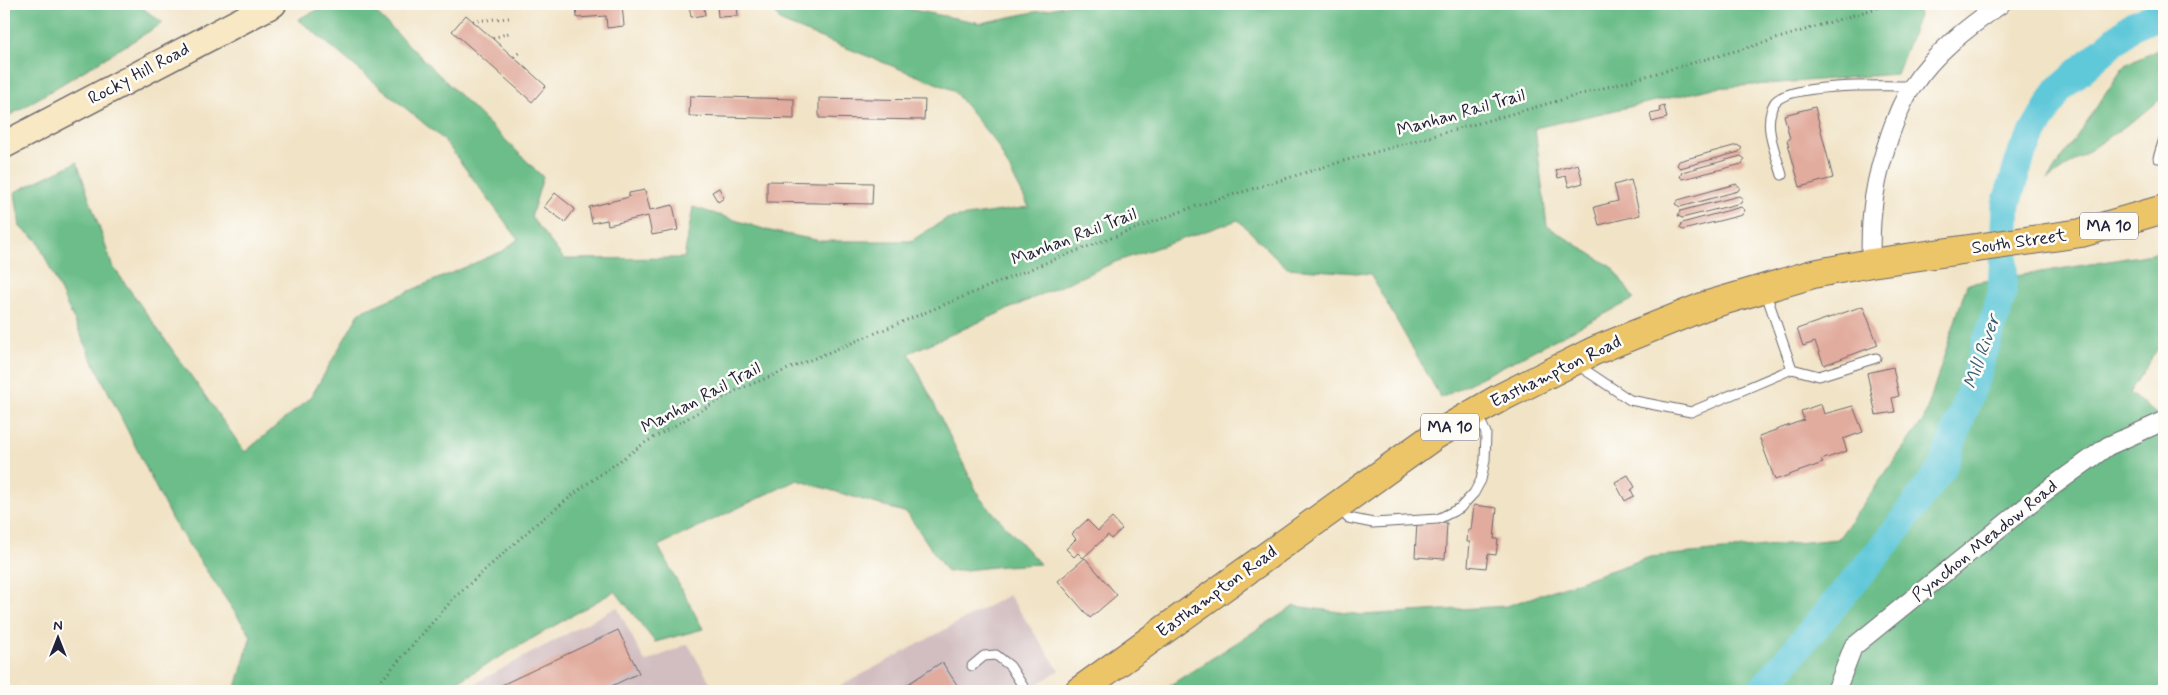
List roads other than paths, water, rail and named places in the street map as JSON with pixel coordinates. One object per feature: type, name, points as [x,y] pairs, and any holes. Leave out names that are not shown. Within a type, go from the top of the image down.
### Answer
[{"type":"main road","name":"Rocky Hill Road","points":[[4,144],[273,4]]},
{"type":"main road","name":"South Street","points":[[1871,263],[2052,238],[2101,228],[2164,209]]},
{"type":"main road","name":"Easthampton Road","points":[[1079,691],[1434,436],[1476,412],[1572,361],[1670,319],[1813,274],[1871,263]]},
{"type":"street","points":[[1871,263],[1870,218],[1877,176],[1899,110],[1912,86],[1938,55],[1976,21],[2001,4]]},
{"type":"street","name":"Pynchon Meadow Road","points":[[1836,691],[1853,647],[2038,497],[2108,446],[2164,421]]},
{"type":"lane","points":[[1782,175],[1770,128],[1770,112],[1775,102],[1788,95],[1832,87],[1912,86]]},
{"type":"lane","points":[[2164,139],[2158,158],[2164,156]]},
{"type":"lane","points":[[1764,288],[1792,369]]},
{"type":"lane","points":[[1572,361],[1630,400],[1691,412],[1792,369],[1819,376],[1876,358]]},
{"type":"lane","points":[[1338,506],[1348,518],[1373,523],[1438,519],[1460,508],[1474,493],[1481,480],[1485,460],[1486,433],[1476,412]]},
{"type":"lane","points":[[972,666],[984,656],[996,655],[1010,666],[1026,691]]},
{"type":"waterway","name":"Mill River","points":[[1761,691],[1891,537],[1942,468],[1972,388],[2002,294],[2006,204],[2022,153],[2058,90],[2133,25],[2164,14]]}]
